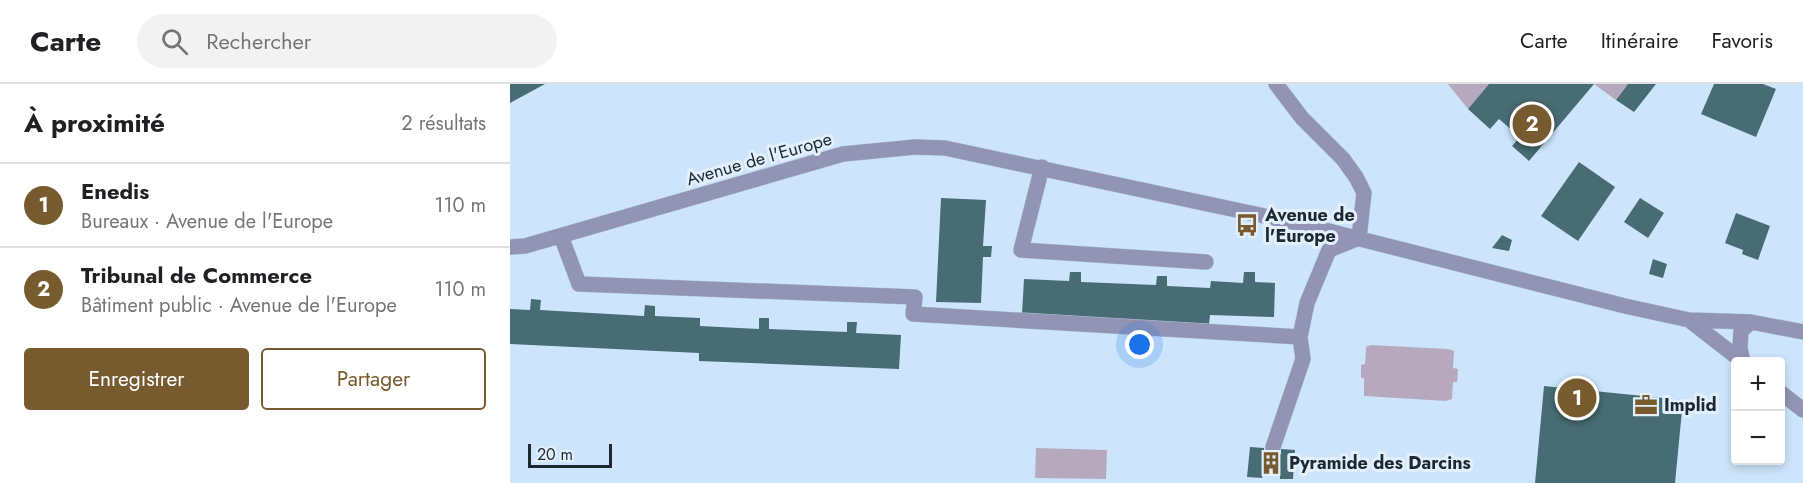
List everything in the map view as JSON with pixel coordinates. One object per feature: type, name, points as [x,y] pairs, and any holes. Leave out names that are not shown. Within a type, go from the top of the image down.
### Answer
[{"type":"street","points":[[1274,447],[1303,358],[1300,337],[1307,303],[1329,250],[1359,238],[1364,193],[1343,159],[1302,118],[1276,84]]},
{"type":"street","name":"Avenue de l'Europe","points":[[510,247],[525,246],[561,236],[843,154],[915,147],[945,148],[1042,167],[1359,238],[1625,306],[1689,320],[1751,322],[1803,332]]},
{"type":"street","points":[[1042,167],[1021,250],[1206,262]]},
{"type":"street","points":[[561,236],[579,284],[915,297],[913,314],[1300,337]]},
{"type":"street","name":"Avenue de l'Europe","points":[[1689,320],[1737,357]]},
{"type":"street","points":[[1742,357],[1741,331],[1751,322]]},
{"type":"street","points":[[1785,396],[1803,410]]},
{"type":"shaded area","points":[[1448,84],[1489,84],[1468,109]]},
{"type":"shaded area","points":[[1594,84],[1628,84],[1616,100]]},
{"type":"shaded area","points":[[1371,345],[1454,351],[1453,368],[1458,369],[1457,382],[1453,382],[1452,399],[1446,401],[1364,396],[1361,365],[1365,364],[1366,347]]},
{"type":"shaded area","points":[[1036,448],[1107,450],[1106,479],[1035,478]]},
{"type":"building","points":[[510,84],[545,84],[510,103]]},
{"type":"building","points":[[1489,84],[1594,84],[1529,161],[1512,146],[1520,137],[1499,119],[1490,129],[1468,109]]},
{"type":"building","points":[[1628,84],[1656,84],[1634,112],[1616,100]]},
{"type":"building","points":[[1714,84],[1763,84],[1776,89],[1756,137],[1701,114]]},
{"type":"building","points":[[1579,162],[1615,187],[1578,241],[1541,216]]},
{"type":"building","points":[[941,198],[986,200],[983,246],[992,246],[991,257],[983,257],[981,303],[936,302]]},
{"type":"building","points":[[1640,198],[1664,213],[1648,238],[1624,222]]},
{"type":"building","points":[[1736,213],[1770,226],[1758,260],[1742,254],[1743,250],[1725,243]]},
{"type":"building","points":[[1502,235],[1512,240],[1509,251],[1492,248]]},
{"type":"building","points":[[1653,259],[1667,264],[1663,278],[1649,274]]},
{"type":"building","points":[[1070,272],[1081,272],[1081,282],[1156,285],[1157,276],[1167,276],[1167,286],[1210,288],[1211,281],[1243,283],[1244,272],[1255,272],[1255,282],[1275,283],[1274,317],[1210,315],[1209,324],[1022,314],[1024,279],[1069,281]]},
{"type":"building","points":[[531,299],[541,300],[540,310],[644,316],[645,305],[655,306],[655,316],[700,318],[700,326],[759,329],[759,318],[769,318],[769,329],[847,332],[847,322],[857,322],[856,333],[901,335],[899,369],[699,361],[699,353],[510,344],[510,309],[530,310]]},
{"type":"building","points":[[1544,386],[1683,400],[1675,483],[1535,483]]},
{"type":"building","name":"Pyramide des Darcins","points":[[1250,447],[1264,448],[1264,453],[1269,453],[1270,447],[1277,447],[1277,454],[1281,454],[1281,449],[1295,450],[1293,479],[1280,479],[1280,474],[1263,473],[1262,478],[1247,477]]},
{"type":"place","name":"Tribunal de Commerce","points":[[1532,124]]},
{"type":"place","name":"Avenue de l'Europe","points":[[1247,225]]},
{"type":"place","name":"Enedis","points":[[1577,398]]},
{"type":"place","name":"Implid","points":[[1646,405]]},
{"type":"place","name":"Pyramide des Darcins","points":[[1271,463]]}]
